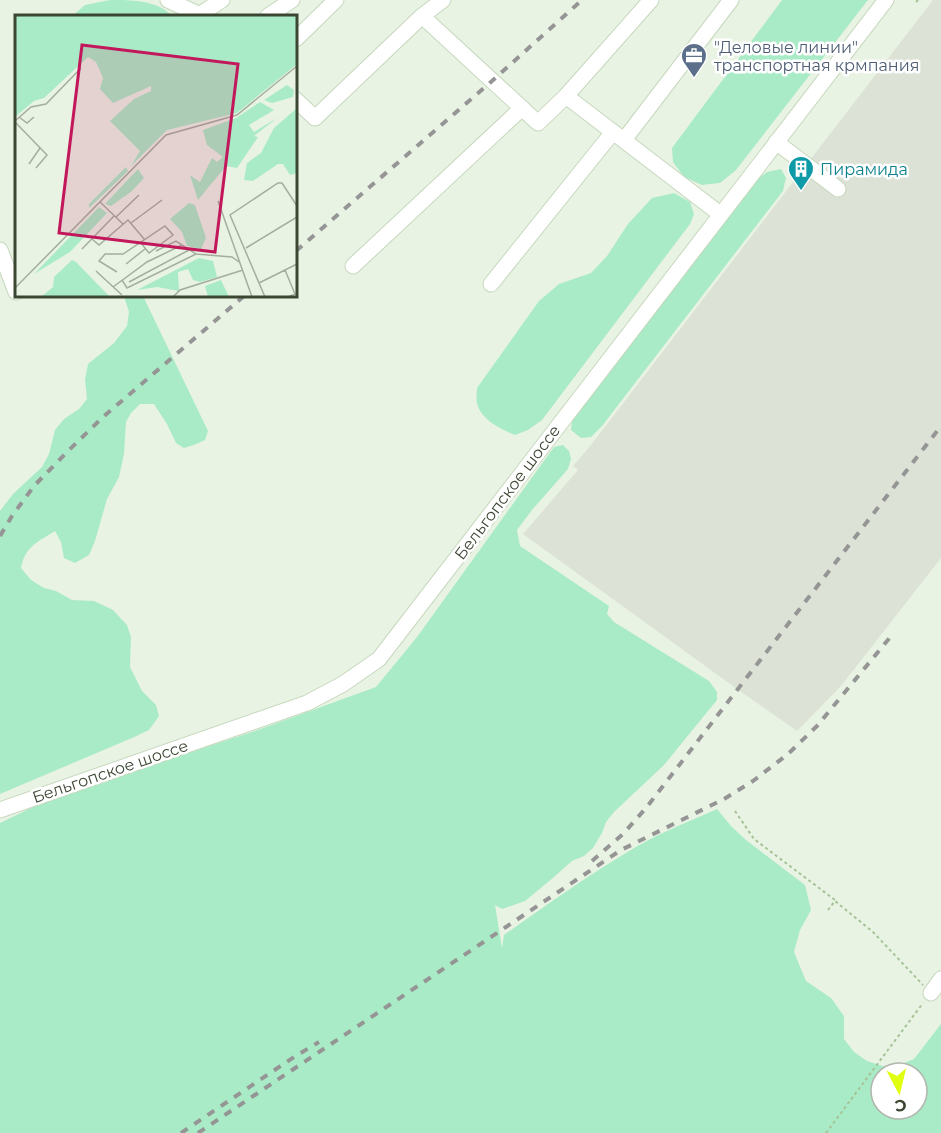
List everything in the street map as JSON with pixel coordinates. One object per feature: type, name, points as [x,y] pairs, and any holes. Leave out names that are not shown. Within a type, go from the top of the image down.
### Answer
[{"type":"street","points":[[168,0],[198,15]]},
{"type":"street","points":[[201,15],[222,0]]},
{"type":"street","points":[[269,15],[292,0]]},
{"type":"street","points":[[297,38],[336,0]]},
{"type":"street","points":[[297,101],[315,118],[422,16],[443,0]]},
{"type":"street","points":[[422,16],[538,123],[566,96],[651,0]]},
{"type":"street","points":[[491,284],[731,0]]},
{"type":"street","name":"Бельгопское шоссе","points":[[0,810],[307,703],[343,684],[380,659],[885,0]]},
{"type":"street","points":[[566,96],[720,214]]},
{"type":"street","points":[[353,266],[522,108]]},
{"type":"street","points":[[776,142],[838,189]]},
{"type":"street","points":[[0,250],[15,288]]},
{"type":"street","points":[[931,993],[941,979]]},
{"type":"path","points":[[735,811],[754,839],[873,932],[931,993],[826,1133]]},
{"type":"path","points":[[828,910],[835,901]]},
{"type":"shaded area","points":[[933,0],[941,0],[941,558],[841,686],[797,731],[523,534],[578,470],[573,466]]},
{"type":"green space","points":[[110,0],[135,1],[152,4],[171,15],[73,15],[85,5]]},
{"type":"green space","points":[[782,0],[868,0],[736,170],[720,183],[702,185],[684,177],[673,162],[672,148]]},
{"type":"green space","points":[[781,169],[786,178],[783,191],[602,426],[591,437],[581,438],[571,430],[573,415],[754,182],[767,172]]},
{"type":"green space","points":[[674,193],[690,202],[694,214],[690,224],[542,420],[528,430],[515,435],[487,419],[477,403],[477,388],[539,301],[559,284],[591,273],[607,256],[628,224],[652,198]]},
{"type":"green space","points":[[124,297],[143,297],[208,431],[205,440],[184,448],[176,443],[154,404],[140,404],[126,422],[124,454],[119,477],[107,499],[89,555],[75,563],[64,558],[61,542],[55,531],[29,550],[21,568],[31,580],[44,588],[56,591],[72,600],[94,601],[113,610],[127,625],[131,637],[130,667],[142,691],[156,705],[159,716],[149,730],[0,794],[0,511],[13,494],[42,467],[49,454],[55,430],[87,399],[85,380],[88,364],[114,343],[127,326],[129,312]]},
{"type":"green space","points":[[563,445],[569,451],[571,459],[568,469],[517,530],[520,546],[609,606],[607,614],[614,622],[709,681],[717,692],[717,700],[664,765],[614,812],[606,822],[593,848],[584,856],[572,861],[525,901],[502,909],[495,905],[502,948],[504,935],[595,872],[648,840],[717,809],[746,840],[805,885],[811,910],[800,930],[794,952],[806,981],[831,998],[844,1016],[844,1039],[854,1052],[869,1062],[869,1121],[929,1121],[929,1061],[909,1061],[914,1059],[941,1024],[941,1133],[0,1133],[0,823],[71,791],[255,731],[376,687],[417,637],[554,447]]},
{"type":"railway","points":[[297,250],[582,0]]},
{"type":"railway","points":[[0,536],[34,486],[67,452],[103,417],[243,297]]},
{"type":"railway","points":[[592,861],[623,834],[646,808],[941,426]]},
{"type":"railway","points":[[198,1133],[621,850],[724,799],[753,781],[788,754],[817,726],[892,635]]},
{"type":"railway","points":[[181,1133],[319,1042]]},
{"type":"place","name":"\"Деловые линии\" транспортная крмпания","points":[[694,79]]},
{"type":"place","name":"Пирамида","points":[[801,192]]}]
